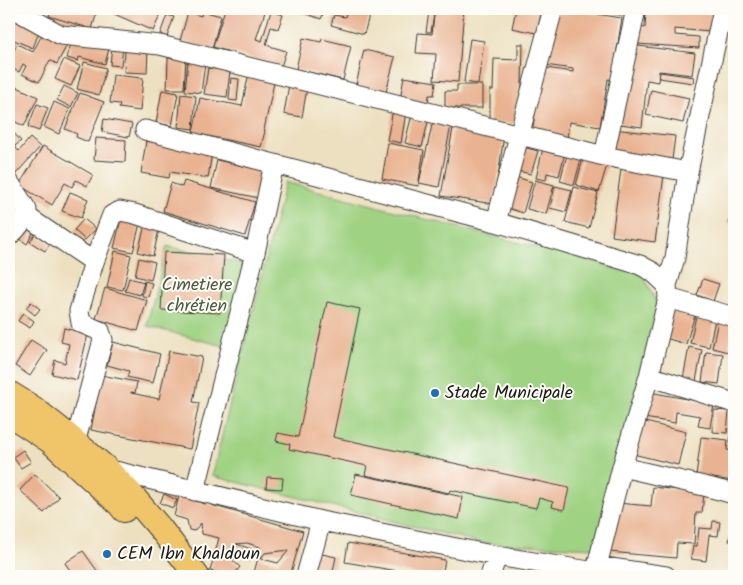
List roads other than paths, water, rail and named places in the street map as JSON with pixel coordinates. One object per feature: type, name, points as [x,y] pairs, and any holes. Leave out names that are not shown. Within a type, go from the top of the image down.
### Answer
[{"type":"main road","points":[[9,392],[61,430],[132,494],[197,576]]},
{"type":"main road","points":[[9,414],[50,441],[120,504],[178,576]]},
{"type":"street","points":[[14,9],[61,35],[160,45],[604,156],[688,172]]},
{"type":"street","points":[[496,222],[553,9]]},
{"type":"street","points":[[604,156],[636,9]]},
{"type":"street","points":[[591,571],[649,376],[675,258],[688,172],[724,9]]},
{"type":"street","points":[[145,130],[496,222],[640,265],[653,272],[668,292],[734,317]]},
{"type":"street","points":[[195,491],[255,253],[274,164]]},
{"type":"street","points":[[9,182],[27,210],[26,216],[9,236]]},
{"type":"street","points":[[75,443],[103,340],[100,331],[81,323],[78,312],[112,215],[120,211],[134,214],[255,253]]},
{"type":"street","points":[[26,216],[94,262]]},
{"type":"street","points":[[649,376],[734,403]]},
{"type":"street","points":[[622,467],[734,494]]},
{"type":"street","points":[[107,470],[321,522],[496,556],[591,571],[666,576]]},
{"type":"street","points":[[306,576],[321,522]]},
{"type":"street","points":[[490,576],[496,556]]},
{"type":"place","name":"Stade Municipale","points":[[435,393]]},
{"type":"place","name":"CEM Ibn Khaldoun","points":[[107,554]]},
{"type":"park label","name":"Cimetiere chrétien","points":[[197,295]]}]
